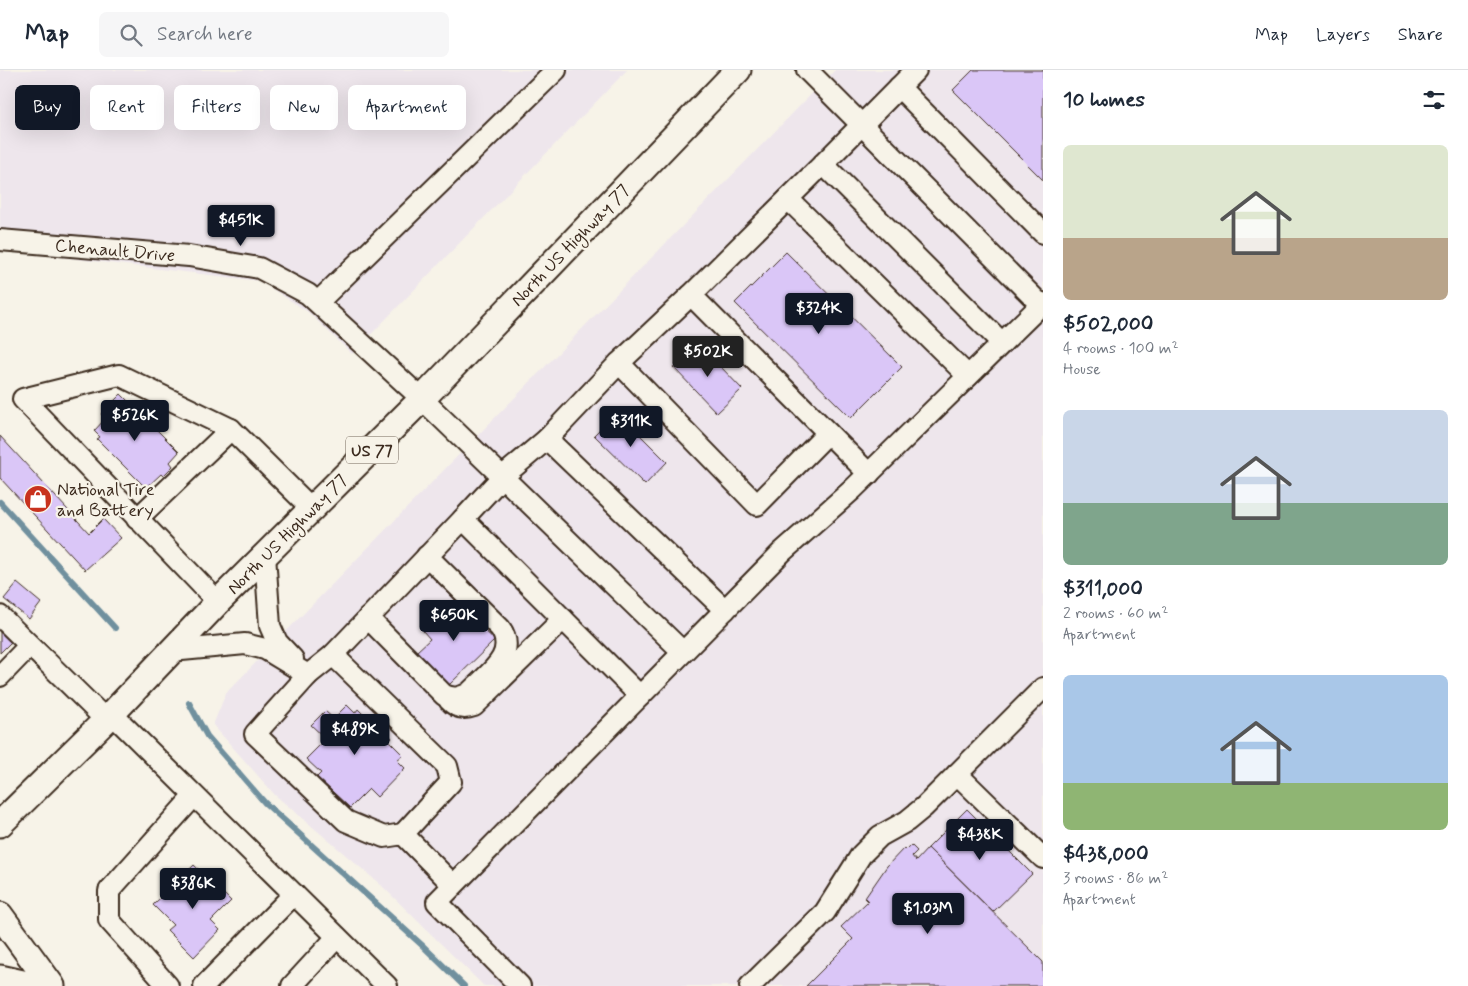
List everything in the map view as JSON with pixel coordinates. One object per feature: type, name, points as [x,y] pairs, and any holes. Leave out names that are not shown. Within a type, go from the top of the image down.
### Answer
[{"type":"main road","name":"North US Highway 77","points":[[0,824],[109,717],[218,602],[313,510],[422,399],[738,70]]},
{"type":"main road","points":[[0,915],[52,986]]},
{"type":"main road","points":[[0,978],[36,986]]},
{"type":"street","points":[[318,302],[556,70]]},
{"type":"street","points":[[520,986],[437,902],[782,552],[869,474],[1042,304],[807,70]]},
{"type":"street","points":[[333,655],[447,766],[451,782],[403,834],[384,837],[346,821],[255,734],[308,676],[333,655],[502,477],[547,439],[619,363],[691,295],[916,70]]},
{"type":"street","points":[[899,87],[1043,233]]},
{"type":"street","points":[[822,164],[1002,343]]},
{"type":"street","points":[[788,199],[968,376]]},
{"type":"street","name":"Chenault Drive","points":[[0,240],[189,256],[259,268],[308,294],[422,399],[683,652]]},
{"type":"street","points":[[691,295],[869,474]]},
{"type":"street","points":[[619,363],[757,505],[828,433]]},
{"type":"street","points":[[218,602],[23,399],[119,375],[230,428],[313,510]]},
{"type":"street","points":[[137,519],[230,428]]},
{"type":"street","points":[[547,439],[724,610]]},
{"type":"street","points":[[463,519],[640,696]]},
{"type":"street","points":[[432,552],[515,625],[519,633],[522,652],[515,667]]},
{"type":"street","points":[[432,552],[500,628],[507,641],[504,657],[469,693],[456,698],[444,695]]},
{"type":"street","points":[[265,555],[269,618],[272,634],[308,676]]},
{"type":"street","points":[[0,616],[29,646],[194,796],[387,986]]},
{"type":"street","points":[[368,618],[455,706],[468,708],[474,706],[563,619]]},
{"type":"street","points":[[171,651],[245,644],[257,646],[308,676]]},
{"type":"street","points":[[0,676],[29,646]]},
{"type":"street","points":[[750,986],[826,912],[861,855],[880,836],[907,821],[924,807],[1043,688]]},
{"type":"street","points":[[957,774],[1043,858]]},
{"type":"street","points":[[168,986],[109,920],[110,891],[194,796]]},
{"type":"street","points":[[403,834],[453,885]]},
{"type":"street","points":[[204,986],[294,894]]},
{"type":"street","points":[[292,986],[337,937]]},
{"type":"shaded area","points":[[0,70],[627,70],[352,354],[308,312],[260,281],[0,250]]},
{"type":"shaded area","points":[[835,70],[1043,70],[1043,986],[484,986],[381,885],[275,795],[213,725],[226,693]]},
{"type":"building","points":[[973,70],[1043,70],[1043,180],[953,90]]},
{"type":"building","points":[[786,252],[902,367],[851,418],[735,303]]},
{"type":"building","points":[[698,343],[742,389],[717,413],[673,367]]},
{"type":"building","points":[[121,394],[179,452],[170,462],[173,466],[146,488],[97,439],[100,437],[94,431],[106,418],[101,414]]},
{"type":"building","points":[[617,412],[667,462],[645,485],[594,435]]},
{"type":"building","name":"National Tire and Battery","points":[[0,436],[89,533],[103,519],[121,538],[85,570],[0,478]]},
{"type":"building","points":[[17,583],[41,603],[29,619],[4,599]]},
{"type":"building","points":[[455,600],[477,623],[481,619],[488,626],[484,630],[495,640],[449,685],[416,652],[430,639],[423,631]]},
{"type":"building","points":[[0,625],[14,639],[0,653]]},
{"type":"building","points":[[347,705],[355,713],[358,709],[369,720],[371,718],[392,738],[389,741],[403,755],[397,760],[405,768],[377,797],[369,789],[350,808],[317,777],[321,773],[306,759],[326,739],[311,725],[325,711],[337,722],[340,718],[337,715]]},
{"type":"building","points":[[967,809],[1032,874],[993,912],[928,848]]},
{"type":"building","points":[[911,845],[917,851],[912,856],[916,861],[928,848],[1043,962],[1043,986],[806,986],[853,939],[841,927],[868,901],[865,898],[887,866],[904,848],[906,850]]},
{"type":"building","points":[[194,865],[231,901],[211,921],[220,930],[194,957],[167,930],[173,925],[153,905]]},
{"type":"waterway","points":[[0,502],[115,628]]},
{"type":"waterway","points":[[189,703],[207,736],[265,803],[423,946],[464,986]]},
{"type":"place","name":"National Tire and Battery","points":[[38,499]]}]
